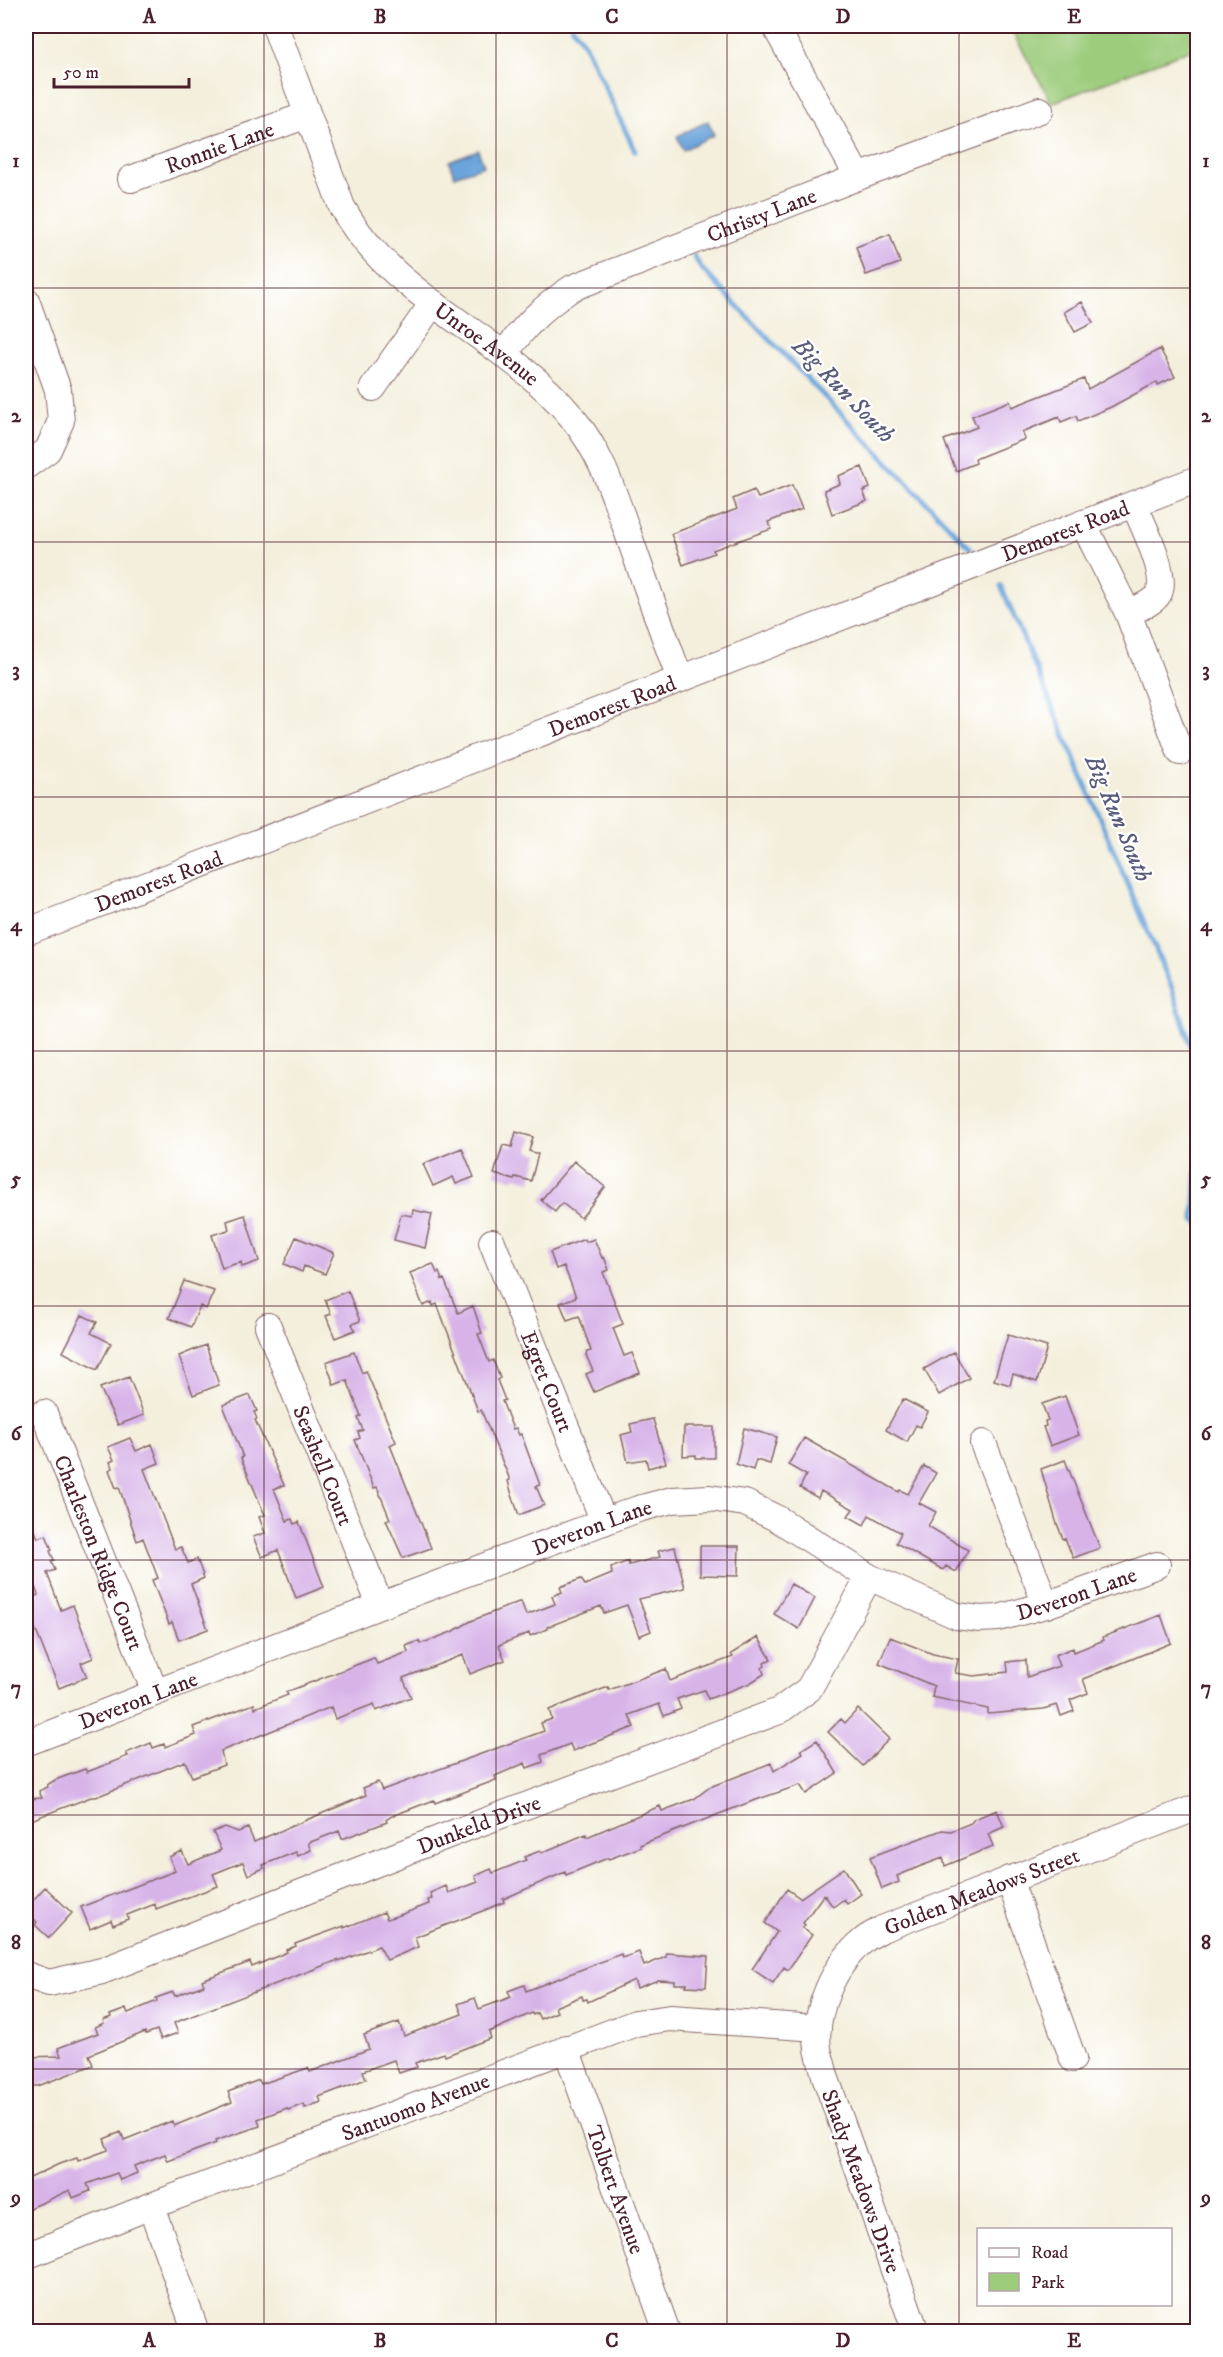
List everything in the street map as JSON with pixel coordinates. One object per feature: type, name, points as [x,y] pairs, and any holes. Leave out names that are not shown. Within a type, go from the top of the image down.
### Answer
[{"type":"street","name":"Unroe Avenue","points":[[275,26],[342,207],[355,230],[390,269],[433,303],[505,353],[549,392],[590,440],[610,482],[680,679]]},
{"type":"street","points":[[775,26],[858,177]]},
{"type":"street","name":"Christy Lane","points":[[505,353],[525,326],[544,307],[572,288],[858,177],[1040,110]]},
{"type":"street","name":"Ronnie Lane","points":[[131,178],[308,115]]},
{"type":"street","points":[[26,300],[58,390],[61,421],[48,450],[26,466]]},
{"type":"street","points":[[373,388],[433,303]]},
{"type":"street","name":"Demorest Road","points":[[26,932],[1197,479]]},
{"type":"street","points":[[1128,613],[1158,595],[1161,584],[1158,564],[1134,504]]},
{"type":"street","points":[[1083,523],[1128,613],[1180,752]]},
{"type":"street","name":"Egret Court","points":[[492,1242],[604,1522]]},
{"type":"street","name":"Seashell Court","points":[[268,1326],[380,1605]]},
{"type":"street","name":"Charleston Ridge Court","points":[[44,1413],[155,1692]]},
{"type":"street","points":[[983,1443],[1046,1605]]},
{"type":"street","name":"Deveron Lane","points":[[26,1743],[380,1605],[638,1509],[672,1500],[710,1498],[744,1503],[778,1519],[869,1577],[957,1616],[980,1619],[998,1618],[1046,1605],[1157,1565]]},
{"type":"street","name":"Dunkeld Drive","points":[[26,1975],[49,1983],[102,1971],[464,1829],[779,1711],[809,1689],[869,1577]]},
{"type":"street","name":"Golden Meadows Street","points":[[818,2028],[822,2002],[833,1979],[861,1942],[891,1925],[1197,1807]]},
{"type":"street","points":[[1009,1879],[1073,2059]]},
{"type":"street","name":"Santuomo Avenue","points":[[26,2256],[151,2206],[636,2023],[670,2018],[818,2028]]},
{"type":"street","name":"Shady Meadows Drive","points":[[818,2028],[818,2049],[825,2076],[916,2331]]},
{"type":"street","name":"Tolbert Avenue","points":[[566,2048],[667,2331]]},
{"type":"street","points":[[151,2206],[196,2331]]},
{"type":"green space","points":[[1009,26],[1197,26],[1197,47],[1052,103]]},
{"type":"water","points":[[708,121],[714,135],[683,150],[677,136]]},
{"type":"water","points":[[478,150],[484,166],[454,176],[449,161]]},
{"type":"building","points":[[890,234],[900,263],[866,275],[856,247]]},
{"type":"building","points":[[1082,302],[1093,323],[1075,332],[1064,312]]},
{"type":"building","points":[[1160,349],[1175,377],[1158,385],[1157,382],[1111,407],[1078,421],[1076,416],[1061,422],[1059,417],[1022,432],[1025,439],[975,459],[976,463],[956,471],[944,440],[977,427],[972,416],[1010,401],[1012,407],[1084,379],[1088,389]]},
{"type":"building","points":[[862,467],[870,488],[863,491],[867,501],[832,514],[824,490],[840,484],[838,476]]},
{"type":"building","points":[[792,485],[802,509],[768,522],[771,529],[713,550],[714,553],[683,565],[671,534],[737,509],[733,499],[754,490],[758,498]]},
{"type":"building","points":[[516,1132],[533,1137],[529,1151],[538,1154],[531,1181],[515,1177],[514,1180],[494,1174],[503,1145],[512,1147]]},
{"type":"building","points":[[462,1148],[474,1177],[456,1184],[453,1177],[433,1186],[423,1164]]},
{"type":"building","points":[[574,1161],[605,1187],[581,1218],[562,1203],[555,1212],[541,1200]]},
{"type":"building","points":[[413,1210],[432,1214],[425,1248],[394,1240],[401,1214],[412,1216]]},
{"type":"building","points":[[245,1215],[259,1261],[242,1267],[241,1262],[222,1268],[212,1235],[229,1230],[227,1221]]},
{"type":"building","points":[[296,1237],[334,1253],[325,1274],[304,1266],[302,1272],[284,1264]]},
{"type":"building","points":[[585,1239],[586,1242],[594,1239],[602,1258],[604,1257],[609,1270],[603,1272],[623,1324],[613,1328],[624,1356],[632,1353],[640,1373],[594,1392],[586,1374],[593,1371],[586,1355],[591,1351],[579,1316],[567,1320],[560,1303],[576,1297],[564,1266],[556,1269],[550,1252]]},
{"type":"building","points":[[433,1264],[442,1280],[444,1279],[458,1313],[473,1306],[482,1333],[478,1334],[489,1362],[493,1360],[500,1378],[497,1380],[505,1400],[502,1401],[513,1429],[516,1428],[519,1435],[521,1434],[540,1485],[536,1486],[544,1505],[519,1515],[508,1481],[510,1480],[481,1410],[478,1411],[437,1304],[433,1306],[432,1302],[423,1306],[410,1273]]},
{"type":"building","points":[[184,1281],[214,1291],[206,1309],[200,1306],[191,1327],[169,1318]]},
{"type":"building","points":[[348,1291],[360,1321],[352,1324],[355,1330],[335,1338],[326,1316],[331,1314],[325,1300]]},
{"type":"building","points":[[82,1315],[97,1322],[91,1333],[111,1343],[97,1370],[63,1352]]},
{"type":"building","points":[[1008,1335],[1047,1347],[1037,1382],[1013,1374],[1010,1385],[994,1380]]},
{"type":"building","points":[[206,1345],[219,1385],[193,1395],[179,1356]]},
{"type":"building","points":[[354,1352],[362,1373],[366,1371],[396,1442],[390,1445],[431,1548],[403,1558],[386,1520],[390,1519],[377,1487],[374,1488],[355,1440],[360,1438],[358,1432],[363,1430],[358,1418],[361,1416],[347,1380],[334,1385],[326,1362]]},
{"type":"building","points":[[954,1352],[969,1378],[939,1395],[924,1369]]},
{"type":"building","points":[[129,1377],[144,1415],[118,1425],[100,1388]]},
{"type":"building","points":[[250,1395],[257,1411],[254,1412],[257,1419],[255,1420],[284,1485],[274,1489],[287,1521],[292,1519],[294,1524],[299,1522],[324,1587],[296,1598],[278,1550],[262,1557],[253,1537],[265,1533],[259,1517],[265,1515],[241,1458],[243,1457],[223,1405]]},
{"type":"building","points":[[1065,1396],[1079,1435],[1050,1446],[1043,1427],[1046,1426],[1045,1421],[1048,1420],[1042,1404]]},
{"type":"building","points":[[903,1399],[928,1412],[920,1427],[916,1425],[907,1442],[886,1430]]},
{"type":"building","points":[[653,1419],[666,1463],[648,1468],[646,1459],[628,1462],[621,1435],[632,1432],[630,1424]]},
{"type":"building","points":[[684,1427],[714,1427],[714,1458],[696,1458],[696,1455],[683,1456]]},
{"type":"building","points":[[744,1428],[777,1437],[770,1464],[756,1460],[753,1470],[736,1464]]},
{"type":"building","points":[[130,1438],[136,1451],[152,1444],[159,1463],[144,1469],[175,1549],[181,1547],[188,1563],[197,1559],[204,1578],[191,1584],[208,1629],[179,1640],[172,1622],[169,1624],[152,1580],[158,1578],[143,1538],[137,1541],[119,1487],[116,1488],[109,1470],[112,1468],[110,1462],[114,1460],[108,1447]]},
{"type":"building","points":[[804,1438],[899,1492],[900,1490],[908,1494],[924,1466],[936,1473],[919,1503],[936,1512],[928,1526],[968,1550],[956,1572],[946,1566],[943,1570],[896,1543],[901,1533],[869,1515],[864,1525],[848,1516],[853,1509],[821,1491],[818,1498],[800,1488],[806,1475],[788,1465]]},
{"type":"building","points":[[1065,1460],[1100,1548],[1073,1558],[1056,1521],[1041,1469]]},
{"type":"building","points":[[26,1509],[38,1538],[46,1535],[52,1550],[50,1551],[54,1560],[51,1561],[55,1570],[47,1573],[61,1610],[73,1605],[93,1658],[81,1663],[87,1677],[59,1688],[26,1606],[26,1600],[38,1595],[26,1562]]},
{"type":"building","points":[[700,1546],[739,1546],[738,1576],[700,1575]]},
{"type":"building","points":[[675,1547],[685,1588],[639,1599],[651,1631],[639,1636],[627,1605],[604,1613],[601,1606],[530,1636],[529,1633],[499,1645],[505,1660],[470,1674],[463,1655],[403,1678],[411,1697],[376,1711],[374,1704],[335,1719],[331,1707],[221,1751],[224,1765],[192,1777],[185,1761],[26,1822],[26,1799],[42,1798],[39,1791],[48,1787],[47,1785],[55,1780],[85,1769],[87,1772],[128,1756],[126,1753],[151,1743],[153,1748],[164,1744],[165,1747],[196,1735],[193,1727],[254,1704],[255,1708],[288,1695],[286,1692],[374,1658],[377,1664],[408,1652],[406,1646],[419,1641],[420,1644],[454,1631],[471,1621],[521,1601],[526,1615],[555,1604],[552,1596],[562,1592],[560,1587],[581,1579],[585,1585],[612,1574],[611,1568],[628,1561],[629,1565],[660,1557],[658,1551]]},
{"type":"building","points":[[791,1584],[815,1598],[799,1629],[774,1614]]},
{"type":"building","points":[[1161,1615],[1171,1643],[1083,1679],[1088,1693],[1070,1700],[1074,1711],[1061,1716],[1057,1705],[1043,1709],[988,1714],[988,1709],[932,1697],[934,1686],[879,1663],[890,1637],[933,1654],[958,1659],[955,1673],[974,1676],[1008,1672],[1007,1662],[1026,1660],[1027,1677],[1059,1666],[1055,1655],[1073,1648],[1074,1652],[1104,1640],[1103,1637]]},
{"type":"building","points":[[758,1637],[771,1659],[764,1663],[765,1666],[762,1668],[764,1674],[750,1683],[708,1699],[704,1690],[677,1699],[681,1709],[664,1716],[659,1704],[629,1715],[634,1727],[573,1751],[570,1744],[541,1755],[543,1762],[527,1768],[525,1763],[495,1776],[496,1780],[392,1816],[386,1820],[387,1822],[342,1839],[339,1831],[308,1843],[311,1850],[298,1856],[296,1852],[263,1865],[264,1868],[248,1875],[243,1862],[213,1874],[218,1886],[156,1909],[155,1904],[127,1915],[128,1919],[113,1925],[111,1920],[90,1929],[81,1907],[175,1871],[169,1857],[182,1851],[188,1864],[221,1850],[213,1832],[225,1827],[238,1832],[248,1828],[254,1842],[366,1795],[363,1788],[378,1782],[382,1790],[544,1731],[541,1723],[552,1719],[549,1710],[608,1687],[609,1690],[666,1669],[670,1681],[733,1657],[731,1654]]},
{"type":"building","points":[[858,1709],[889,1739],[863,1766],[828,1732],[841,1719],[845,1723]]},
{"type":"building","points":[[817,1740],[837,1773],[806,1794],[800,1785],[750,1802],[647,1842],[640,1845],[641,1847],[566,1875],[565,1872],[503,1899],[504,1902],[415,1937],[418,1947],[387,1960],[379,1946],[338,1962],[338,1960],[174,2023],[178,2033],[161,2039],[157,2030],[146,2034],[145,2032],[89,2055],[93,2065],[38,2086],[26,2086],[26,2057],[61,2056],[58,2048],[98,2033],[95,2027],[104,2023],[103,2020],[111,2017],[110,2015],[126,2009],[128,2013],[173,1992],[175,1996],[204,1985],[202,1980],[250,1962],[252,1967],[287,1952],[286,1950],[296,1946],[295,1944],[384,1912],[387,1919],[429,1904],[428,1900],[432,1899],[430,1893],[446,1886],[449,1893],[478,1882],[475,1876],[491,1869],[493,1873],[526,1860],[524,1857],[540,1851],[541,1853],[586,1834],[587,1837],[660,1806],[662,1811],[694,1799],[710,1787],[771,1763],[774,1771],[803,1753],[801,1750]]},
{"type":"building","points":[[997,1810],[1004,1827],[988,1834],[993,1846],[945,1866],[943,1858],[921,1866],[897,1876],[899,1882],[882,1889],[870,1857],[942,1830],[951,1831]]},
{"type":"building","points":[[844,1868],[861,1894],[847,1904],[844,1899],[833,1907],[824,1894],[803,1923],[805,1925],[802,1928],[812,1935],[788,1970],[784,1967],[773,1983],[752,1969],[777,1932],[765,1923],[787,1889],[800,1898]]},
{"type":"building","points":[[45,1887],[72,1913],[49,1938],[35,1925],[37,1922],[26,1911],[26,1908]]},
{"type":"building","points":[[639,1952],[644,1966],[666,1957],[667,1953],[708,1956],[706,1987],[686,1986],[687,1984],[675,1984],[675,1981],[658,1980],[637,1988],[634,1980],[588,2002],[587,1999],[583,2000],[582,1996],[555,2007],[557,2012],[540,2019],[537,2013],[533,2015],[532,2013],[489,2032],[491,2038],[445,2056],[444,2053],[415,2063],[417,2067],[399,2073],[394,2060],[363,2071],[366,2079],[319,2097],[321,2102],[305,2108],[304,2104],[288,2110],[287,2108],[258,2119],[260,2126],[215,2141],[216,2143],[168,2161],[165,2154],[134,2166],[137,2173],[120,2180],[117,2173],[87,2184],[90,2191],[73,2198],[70,2190],[26,2210],[26,2180],[59,2164],[77,2158],[78,2161],[108,2150],[104,2139],[121,2132],[124,2140],[172,2121],[174,2126],[232,2102],[228,2092],[259,2080],[261,2084],[308,2068],[310,2072],[369,2049],[364,2035],[399,2022],[404,2036],[462,2014],[458,2004],[475,1998],[479,2009],[511,1997],[508,1991],[524,1985],[526,1991],[621,1954],[622,1958]]},
{"type":"waterway","name":"Big Run South","points":[[572,26],[585,45],[635,151]]},
{"type":"waterway","name":"Big Run South","points":[[694,256],[701,268],[970,548]]},
{"type":"waterway","name":"Big Run South","points":[[1001,586],[1172,988],[1198,1068]]},
{"type":"waterway","name":"Big Run South","points":[[1198,1149],[1194,1220],[1198,1223]]}]
